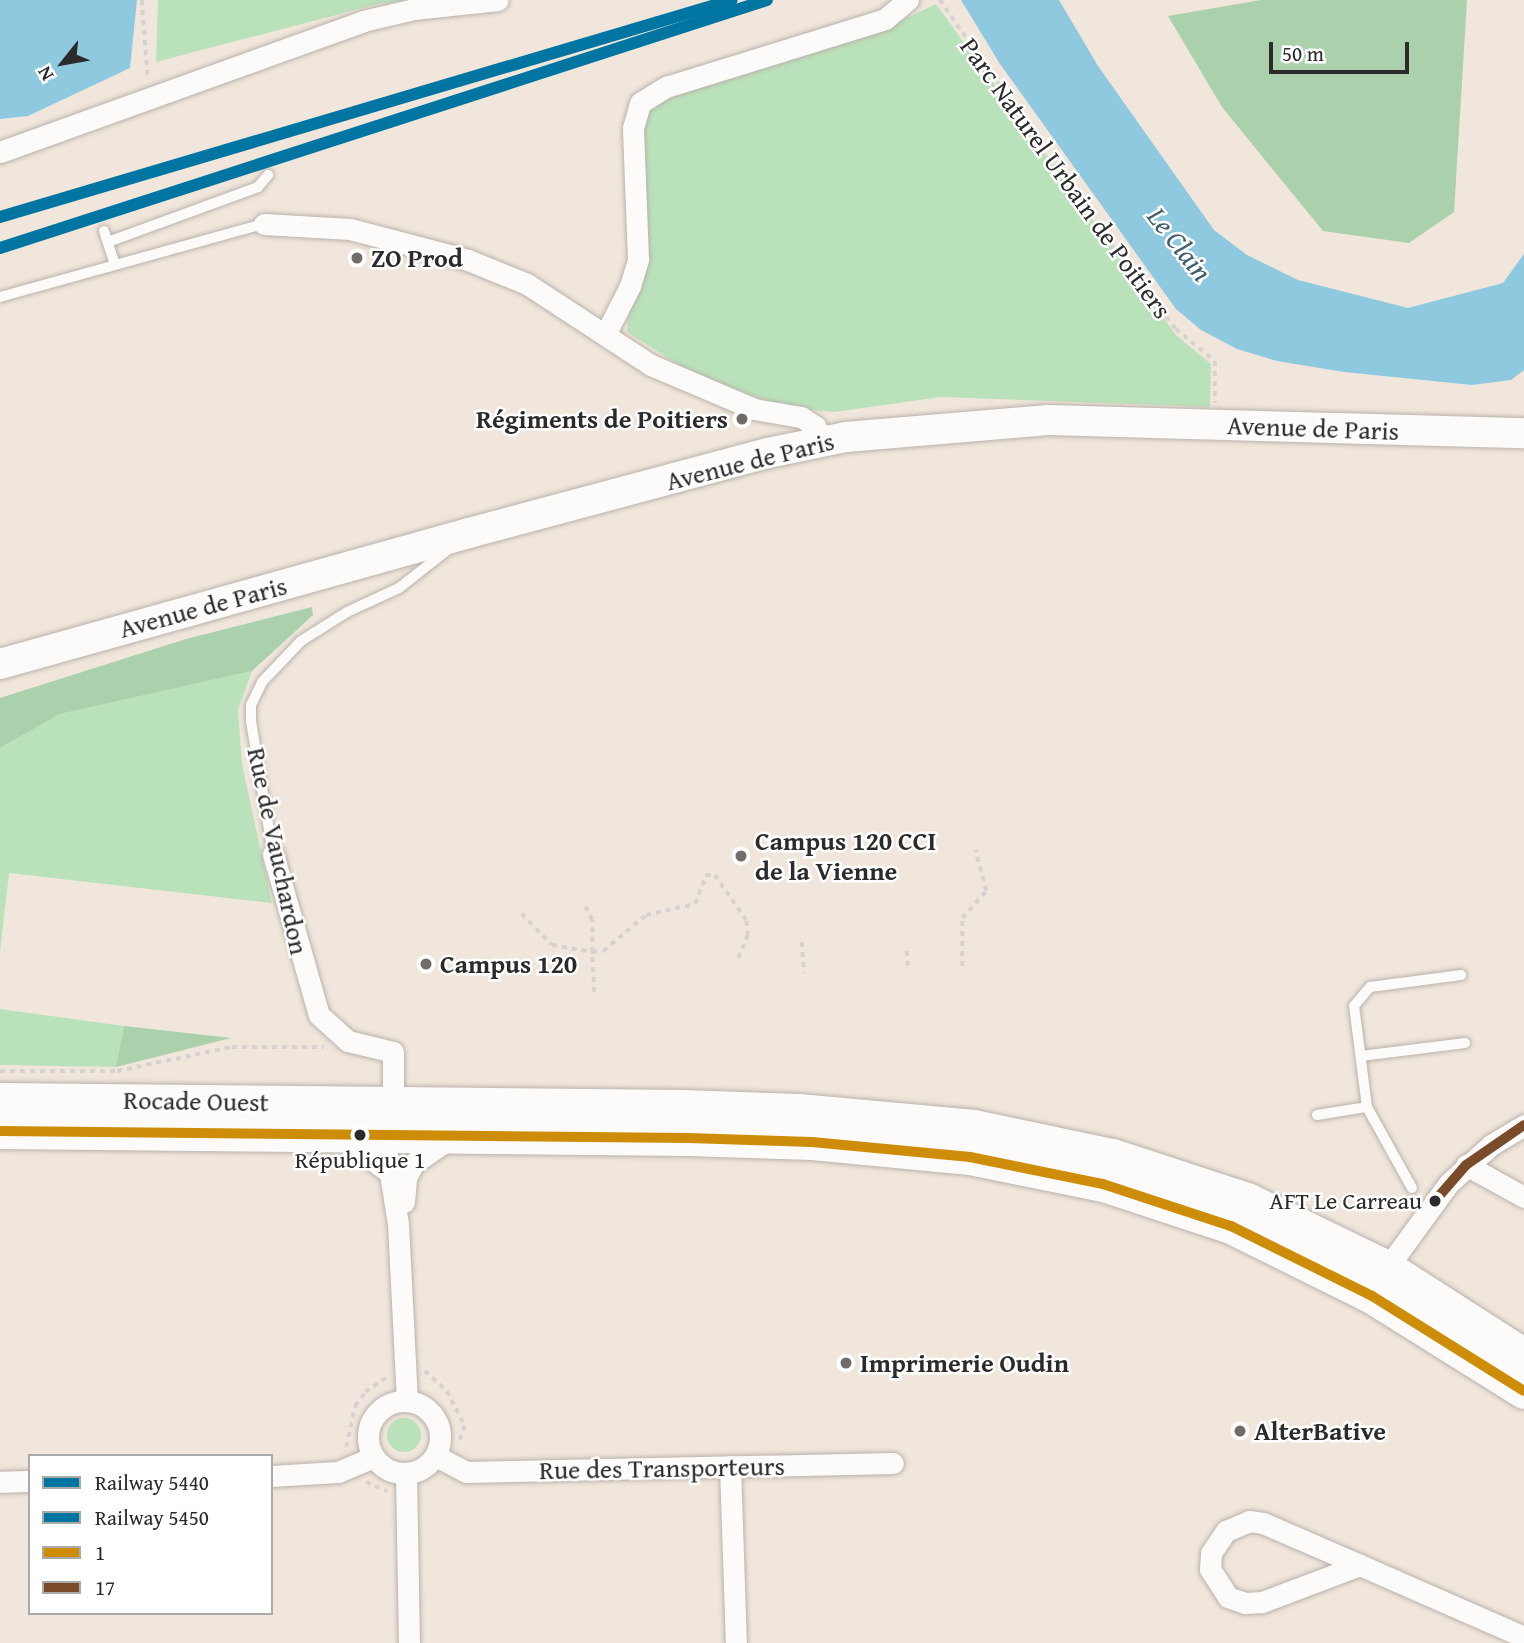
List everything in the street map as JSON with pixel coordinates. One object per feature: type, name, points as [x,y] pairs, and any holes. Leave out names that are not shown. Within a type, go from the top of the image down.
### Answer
[{"type":"main road","name":"Avenue de Paris","points":[[0,664],[469,533],[823,442],[937,426],[1048,420],[1524,433]]},
{"type":"main road","name":"Rocade Ouest","points":[[0,1100],[394,1124],[457,1135],[812,1142],[970,1157],[1103,1184],[1231,1226],[1333,1275],[1398,1311],[1524,1391]]},
{"type":"main road","points":[[394,1124],[798,1111],[974,1127],[1061,1144],[1181,1177],[1305,1225],[1387,1268],[1524,1356]]},
{"type":"main road","name":"Rocade Ouest","points":[[0,1131],[336,1133],[394,1124]]},
{"type":"street","points":[[0,152],[363,21],[414,9],[498,0]]},
{"type":"street","points":[[606,333],[630,286],[638,259],[633,128],[645,98],[666,87],[885,19],[908,0]]},
{"type":"street","points":[[264,224],[350,229],[468,260],[527,285],[606,333],[651,365],[754,409],[801,417],[815,426],[823,442]]},
{"type":"street","name":"Rue de Vauchardon","points":[[273,854],[310,995],[328,1027],[348,1041],[393,1052],[394,1124]]},
{"type":"street","points":[[394,1124],[407,1401]]},
{"type":"street","points":[[1333,1275],[1387,1268],[1466,1165],[1524,1125]]},
{"type":"street","points":[[336,1133],[398,1175]]},
{"type":"street","points":[[398,1175],[430,1150],[457,1135]]},
{"type":"street","points":[[1466,1165],[1524,1196]]},
{"type":"street","points":[[1387,1268],[1398,1311]]},
{"type":"street","points":[[407,1401],[424,1407],[438,1428],[436,1456],[427,1466],[406,1473],[383,1467],[374,1457],[370,1445],[371,1423],[385,1407],[407,1401]]},
{"type":"street","name":"Rue des Transporteurs","points":[[436,1456],[466,1472],[893,1463]]},
{"type":"street","points":[[273,1476],[319,1474],[354,1466],[374,1457]]},
{"type":"street","points":[[730,1466],[736,1643]]},
{"type":"street","points":[[406,1473],[409,1643]]},
{"type":"street","points":[[0,1482],[28,1481]]},
{"type":"street","points":[[1360,1565],[1262,1602],[1245,1603],[1228,1597],[1210,1569],[1217,1540],[1235,1525],[1249,1521],[1360,1565],[1524,1637]]},
{"type":"lane","points":[[115,264],[106,237],[258,187],[268,175]]},
{"type":"lane","points":[[0,297],[264,224]]},
{"type":"lane","name":"Rue de Vauchardon","points":[[273,854],[251,721],[251,705],[261,682],[301,641],[347,612],[399,589],[469,533]]},
{"type":"lane","points":[[1412,1188],[1367,1107],[1354,1006],[1370,987],[1461,975]]},
{"type":"lane","points":[[1361,1056],[1465,1043]]},
{"type":"lane","points":[[1317,1115],[1367,1107]]},
{"type":"path","points":[[142,0],[150,96]]},
{"type":"path","name":"Parc Naturel Urbain de Poitiers","points":[[940,0],[1129,270],[1176,330],[1215,360],[1215,426]]},
{"type":"path","points":[[962,966],[962,918],[986,891],[975,850]]},
{"type":"path","points":[[522,914],[552,945],[592,952],[603,951],[646,915],[691,907],[699,899],[706,875],[715,875],[747,921],[746,942],[737,962]]},
{"type":"path","points":[[583,902],[592,920],[594,992]]},
{"type":"path","points":[[802,942],[804,973]]},
{"type":"path","points":[[907,951],[908,966]]},
{"type":"path","points":[[0,1071],[117,1071],[232,1047],[328,1046],[348,1041]]},
{"type":"path","points":[[354,1466],[345,1450],[350,1418],[365,1392],[373,1391],[389,1373]]},
{"type":"green space","points":[[158,0],[408,0],[378,4],[156,62]]},
{"type":"green space","points":[[1261,0],[1467,0],[1454,212],[1409,243],[1323,231],[1222,107],[1168,16]]},
{"type":"green space","points":[[936,4],[1176,335],[1211,364],[1210,407],[941,397],[834,412],[782,407],[689,371],[627,332],[641,126],[647,110],[664,95],[875,33]]},
{"type":"green space","points":[[312,607],[313,615],[252,671],[60,714],[0,748],[0,698],[186,639]]},
{"type":"green space","points":[[252,671],[238,710],[242,764],[272,903],[9,873],[0,952],[0,748],[60,714]]},
{"type":"green space","points":[[0,1009],[124,1026],[116,1067],[0,1065]]},
{"type":"green space","points":[[124,1026],[231,1038],[116,1067]]},
{"type":"green space","points":[[404,1418],[416,1423],[421,1435],[416,1447],[404,1452],[392,1447],[387,1435],[392,1423]]},
{"type":"water","points":[[0,0],[137,0],[130,68],[28,116],[0,119]]},
{"type":"water","name":"Le Clain","points":[[961,0],[1059,0],[1098,66],[1214,230],[1247,255],[1298,280],[1408,308],[1503,283],[1524,254],[1524,370],[1511,380],[1472,385],[1344,372],[1277,361],[1237,349],[1201,330],[1176,309],[1000,64]]},
{"type":"rail line","name":"5450","points":[[0,217],[732,0]]},
{"type":"rail line","name":"5440","points":[[0,248],[767,0]]},
{"type":"transit line","name":"17","points":[[1433,1203],[1466,1165],[1524,1125]]},
{"type":"transit line","name":"1","points":[[0,1131],[688,1138],[812,1142],[970,1157],[1103,1184],[1231,1226],[1372,1296],[1524,1391]]},
{"type":"place","name":"ZO Prod","points":[[357,258]]},
{"type":"place","name":"Régiments de Poitiers","points":[[742,419]]},
{"type":"place","name":"Campus 120 CCI de la Vienne","points":[[741,856]]},
{"type":"place","name":"Campus 120","points":[[426,964]]},
{"type":"place","name":"République 1","points":[[360,1135]]},
{"type":"place","name":"AFT Le Carreau","points":[[1435,1201]]},
{"type":"place","name":"Imprimerie Oudin","points":[[846,1363]]},
{"type":"place","name":"AlterBative","points":[[1240,1431]]}]
